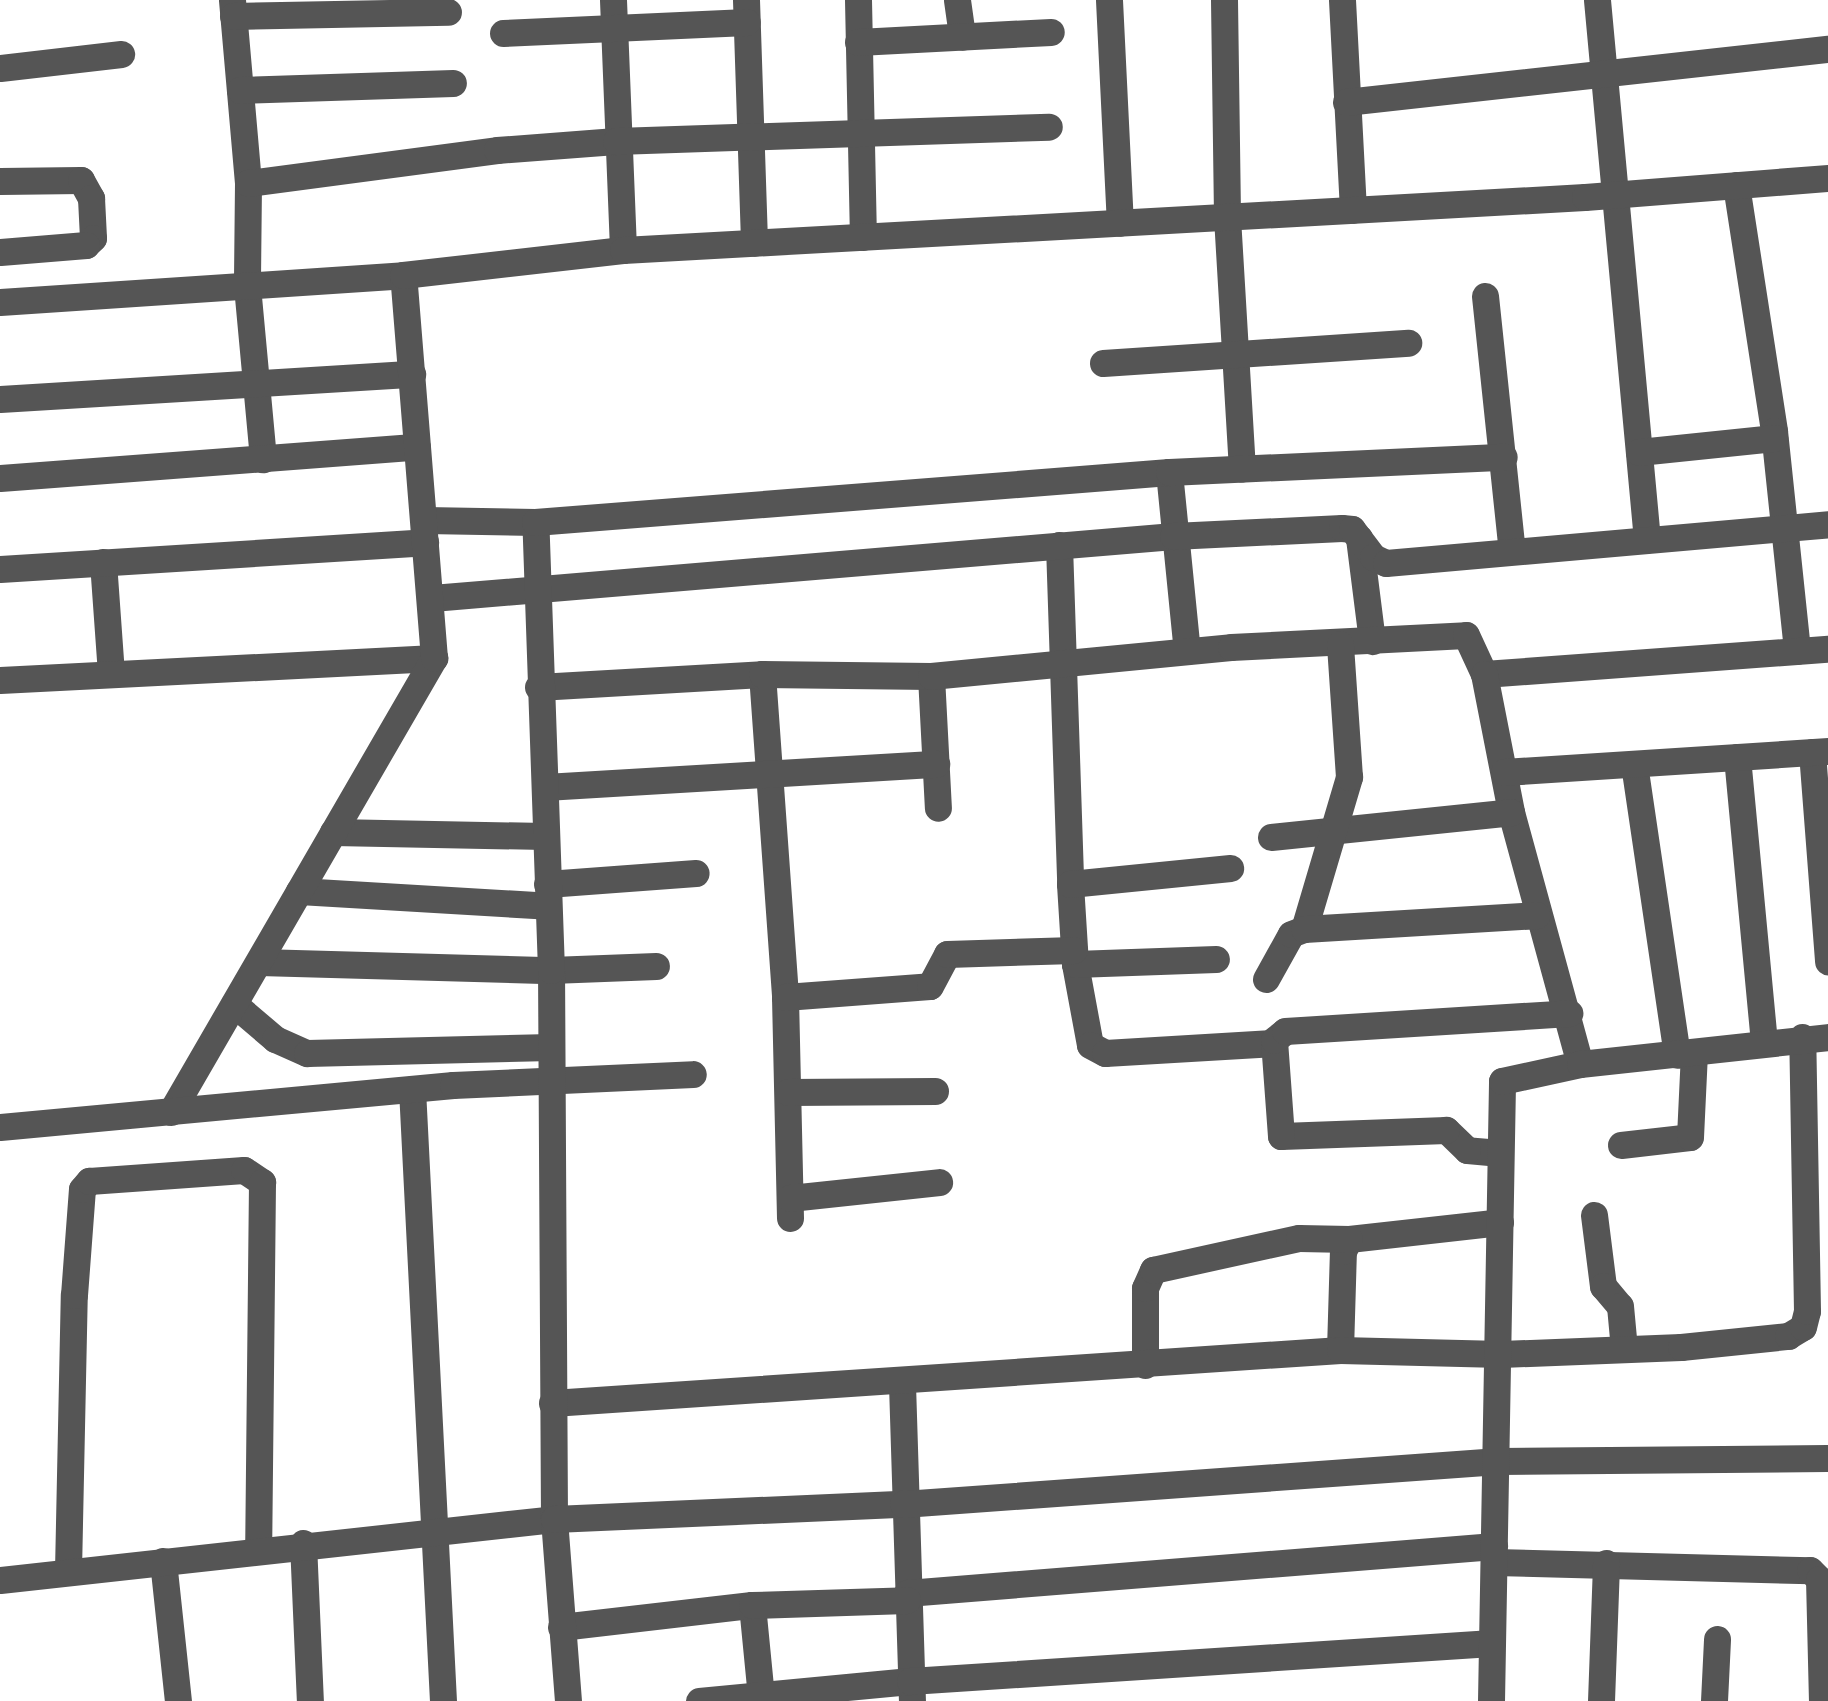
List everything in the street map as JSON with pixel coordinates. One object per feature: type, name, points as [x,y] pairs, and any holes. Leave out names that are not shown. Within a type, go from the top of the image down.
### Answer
[{"type":"street","points":[[857,0],[863,237]]},
{"type":"street","points":[[957,0],[962,37]]},
{"type":"street","points":[[1109,0],[1120,223]]},
{"type":"street","points":[[1224,0],[1227,217],[1239,353],[1242,469]]},
{"type":"street","points":[[1342,0],[1353,210]]},
{"type":"street","points":[[1597,0],[1647,540]]},
{"type":"street","points":[[263,459],[247,286],[248,184],[232,8],[448,12]]},
{"type":"street","points":[[503,33],[614,14],[747,11],[754,243]]},
{"type":"street","points":[[614,14],[623,250]]},
{"type":"street","points":[[858,42],[1051,32]]},
{"type":"street","points":[[1346,102],[1828,49]]},
{"type":"street","points":[[0,68],[121,54]]},
{"type":"street","points":[[240,90],[453,83]]},
{"type":"street","points":[[248,184],[497,150],[616,140],[860,129],[1049,127]]},
{"type":"street","points":[[0,302],[403,275],[623,250],[1618,195],[1828,178]]},
{"type":"street","points":[[0,181],[81,180],[91,198],[93,238],[86,245],[0,252]]},
{"type":"street","points":[[1736,185],[1774,438],[1797,651]]},
{"type":"street","points":[[171,1112],[434,658],[433,598],[403,275]]},
{"type":"street","points":[[1485,296],[1512,551]]},
{"type":"street","points":[[1103,363],[1408,344]]},
{"type":"street","points":[[0,398],[412,374]]},
{"type":"street","points":[[1640,452],[1774,438]]},
{"type":"street","points":[[0,478],[417,447]]},
{"type":"street","points":[[0,569],[1169,472],[1504,457]]},
{"type":"street","points":[[1169,472],[1187,651]]},
{"type":"street","points":[[535,522],[551,970],[554,1519],[568,1701]]},
{"type":"street","points":[[433,598],[1173,536],[1342,527],[1386,563],[1828,524]]},
{"type":"street","points":[[1359,538],[1372,641]]},
{"type":"street","points":[[1059,545],[1070,884],[1085,1031],[1095,1051],[1274,1043]]},
{"type":"street","points":[[103,562],[111,673]]},
{"type":"street","points":[[538,688],[761,674],[931,676],[1063,667],[1187,651],[1459,633],[1471,641],[1484,674],[1511,812],[1537,916],[1570,1013],[1580,1064]]},
{"type":"street","points":[[1304,929],[1349,777],[1340,644]]},
{"type":"street","points":[[1484,674],[1828,649]]},
{"type":"street","points":[[0,680],[434,658]]},
{"type":"street","points":[[761,674],[785,997],[790,1208],[939,1182]]},
{"type":"street","points":[[931,676],[938,808]]},
{"type":"street","points":[[1504,772],[1820,752],[1828,961]]},
{"type":"street","points":[[1737,757],[1764,1040]]},
{"type":"street","points":[[544,787],[936,764]]},
{"type":"street","points":[[1621,1145],[1690,1137],[1686,1054],[1634,764]]},
{"type":"street","points":[[1271,836],[1511,812]]},
{"type":"street","points":[[333,832],[545,836]]},
{"type":"street","points":[[1070,884],[1230,868]]},
{"type":"street","points":[[299,891],[547,895],[696,874]]},
{"type":"street","points":[[1266,979],[1291,934],[1304,929],[1537,916]]},
{"type":"street","points":[[785,997],[930,986],[947,954],[1216,959]]},
{"type":"street","points":[[259,962],[551,970],[656,966]]},
{"type":"street","points":[[234,1004],[275,1039],[307,1053],[551,1047]]},
{"type":"street","points":[[1500,1153],[1467,1150],[1446,1130],[1287,1139],[1276,1126],[1274,1043],[1285,1030],[1570,1013]]},
{"type":"street","points":[[1491,1701],[1502,1354],[1502,1081],[1580,1064],[1815,1037],[1818,1235],[1807,1311],[1799,1330]]},
{"type":"street","points":[[0,1126],[412,1089],[693,1074]]},
{"type":"street","points":[[412,1089],[443,1701]]},
{"type":"street","points":[[788,1092],[935,1090]]},
{"type":"street","points":[[68,1571],[74,1295],[82,1189],[89,1181],[244,1170],[262,1182],[258,1548]]},
{"type":"street","points":[[1594,1215],[1603,1286],[1620,1306],[1624,1349]]},
{"type":"street","points":[[1145,1365],[1144,1288],[1153,1270],[1299,1238],[1349,1239],[1500,1222]]},
{"type":"street","points":[[1340,1350],[1343,1252],[1349,1239]]},
{"type":"street","points":[[552,1403],[902,1384],[1340,1350],[1502,1354],[1624,1349],[1770,1338],[1799,1330],[1828,1340]]},
{"type":"street","points":[[902,1384],[912,1691]]},
{"type":"street","points":[[0,1580],[303,1543],[554,1519],[903,1504],[1498,1461],[1828,1458]]},
{"type":"street","points":[[303,1543],[310,1701]]},
{"type":"street","points":[[561,1628],[752,1605],[1494,1554],[1810,1570],[1819,1579],[1826,1656],[1822,1701]]},
{"type":"street","points":[[163,1562],[178,1701]]},
{"type":"street","points":[[1601,1701],[1606,1563]]},
{"type":"street","points":[[752,1605],[761,1696]]},
{"type":"street","points":[[1714,1701],[1717,1639]]},
{"type":"street","points":[[699,1701],[912,1691],[1492,1643]]}]
